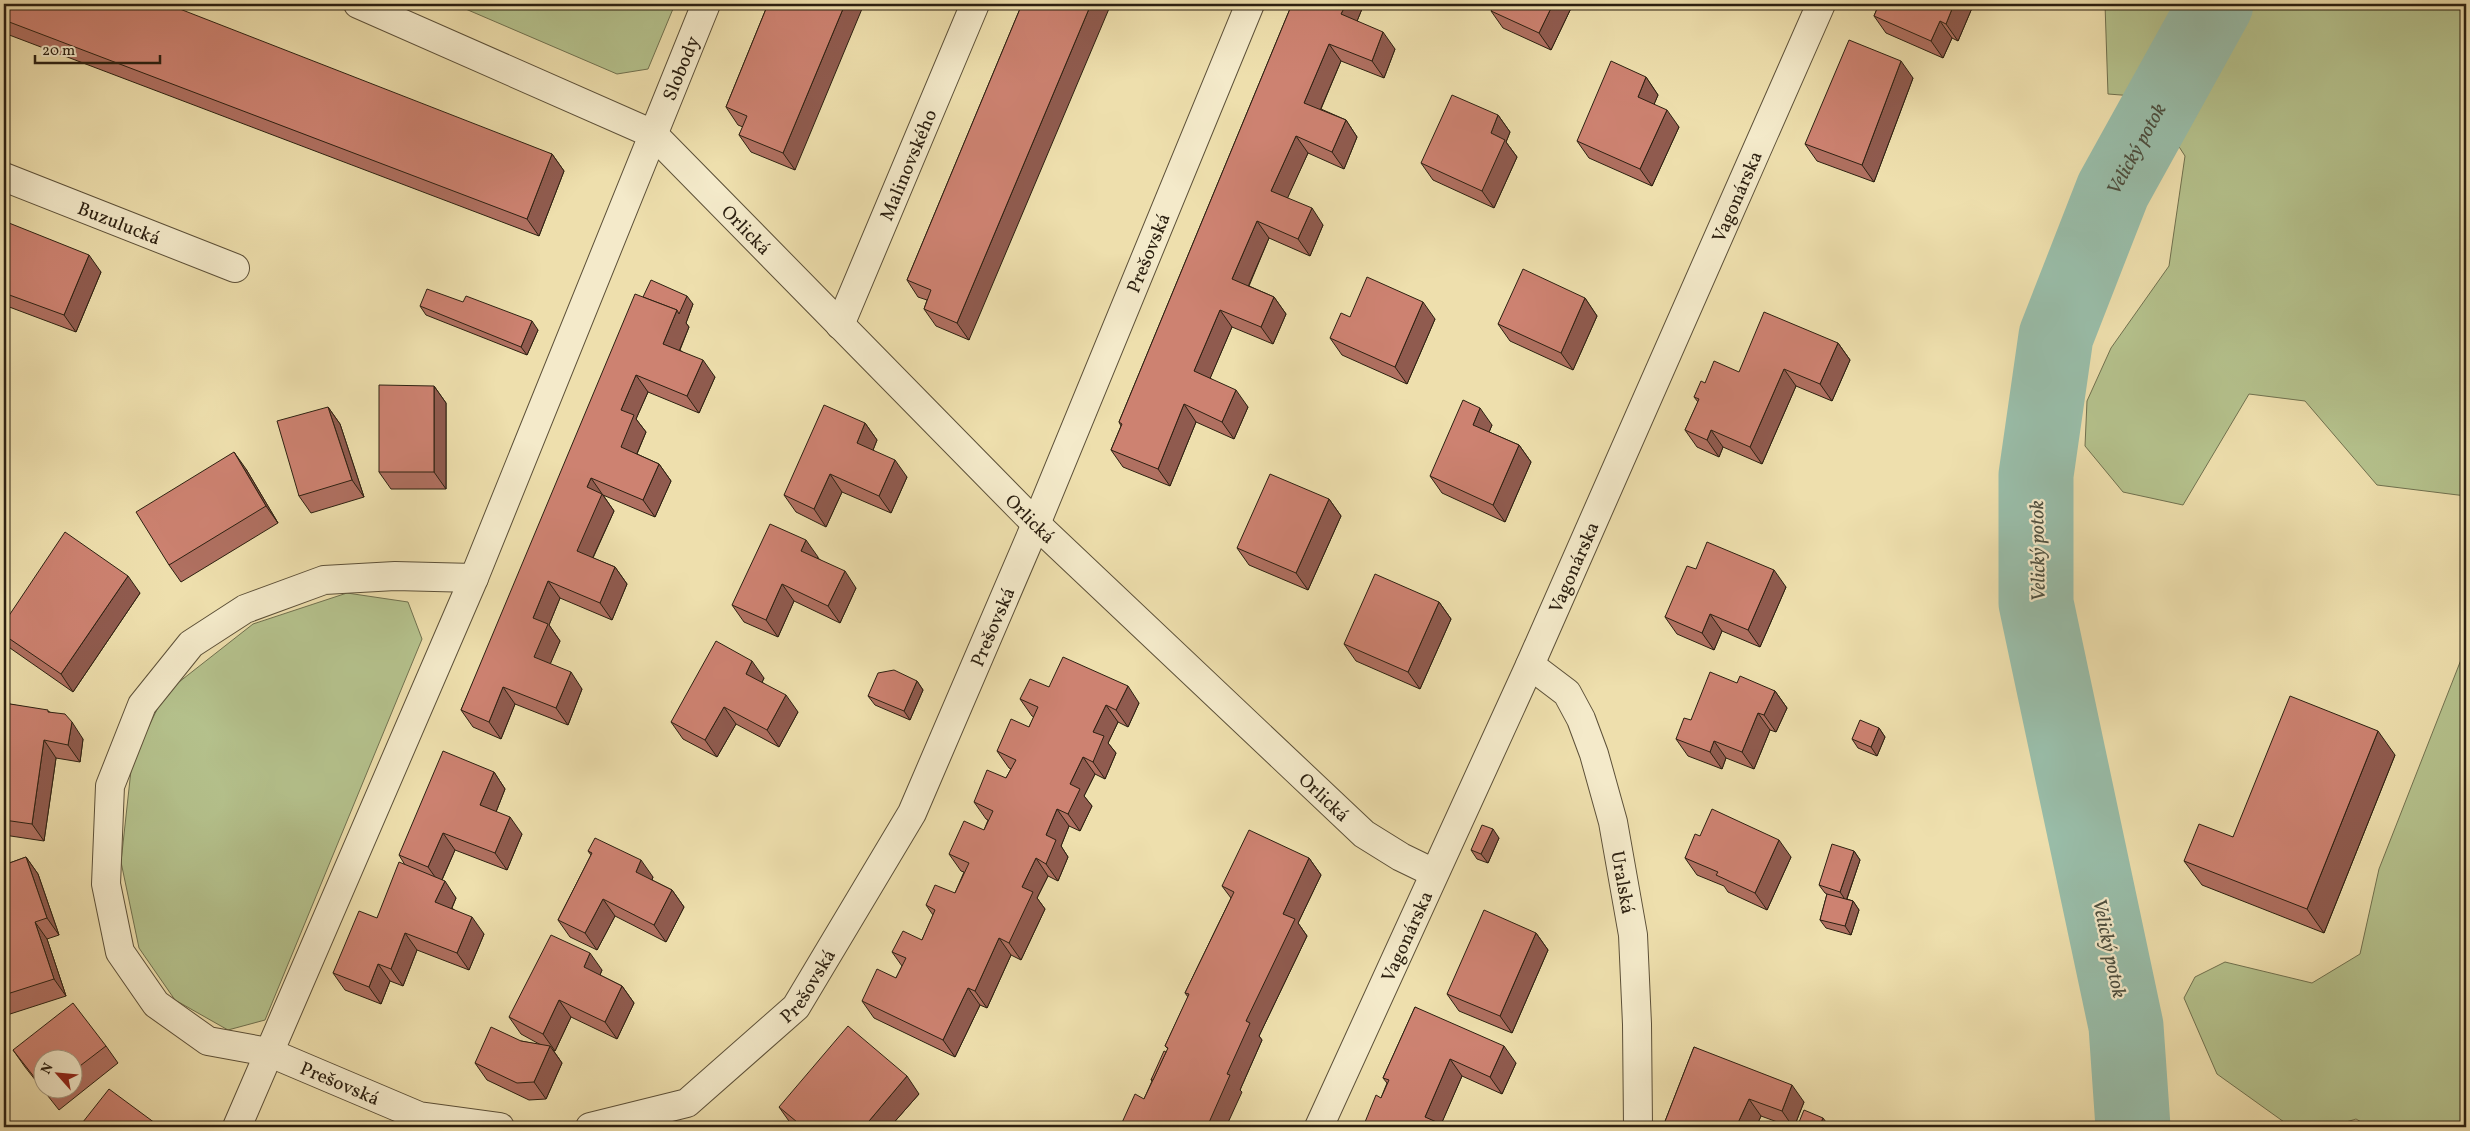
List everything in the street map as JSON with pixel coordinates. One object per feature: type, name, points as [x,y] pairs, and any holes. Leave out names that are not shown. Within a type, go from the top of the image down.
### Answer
[{"type":"street","name":"Slobody","points":[[237,1127],[474,578],[706,4]]},
{"type":"street","name":"Malinovského","points":[[840,325],[975,4]]},
{"type":"street","name":"Prešovská","points":[[590,1127],[687,1102],[796,1007],[912,813],[1036,524],[1250,4]]},
{"type":"street","name":"Vagonárska","points":[[1319,1127],[1530,665],[1821,4]]},
{"type":"street","points":[[369,6],[653,134]]},
{"type":"street","name":"Orlická","points":[[653,134],[1036,524],[1364,834],[1401,857],[1434,873]]},
{"type":"street","name":"Buzulucká","points":[[4,177],[235,268]]},
{"type":"street","name":"Prešovská","points":[[474,578],[395,576],[324,580],[245,608],[191,644],[142,705],[110,786],[106,884],[120,952],[156,1004],[208,1041],[268,1052],[419,1116],[500,1127]]},
{"type":"street","name":"Uralská","points":[[1530,665],[1567,693],[1581,719],[1594,754],[1613,822],[1633,935],[1637,1024],[1638,1127]]},
{"type":"green space","points":[[454,4],[675,4],[648,69],[617,74]]},
{"type":"green space","points":[[2105,4],[2466,4],[2466,496],[2377,485],[2305,401],[2249,394],[2183,505],[2123,492],[2085,446],[2087,401],[2111,348],[2169,266],[2185,156],[2147,97],[2108,94]]},
{"type":"green space","points":[[347,593],[408,602],[422,639],[265,1020],[228,1030],[175,1000],[139,948],[121,862],[132,761],[165,693],[253,624]]},
{"type":"green space","points":[[2466,647],[2466,1124],[2463,1127],[2370,1127],[2356,1119],[2330,1127],[2291,1127],[2217,1074],[2184,998],[2195,977],[2225,962],[2312,983],[2360,954],[2379,869]]},
{"type":"building","points":[[4,4],[167,4],[552,154],[527,219],[4,20]]},
{"type":"building","points":[[768,4],[845,4],[783,153],[739,135],[747,116],[726,107]]},
{"type":"building","points":[[1022,4],[1091,4],[957,323],[924,309],[931,290],[907,280]]},
{"type":"building","points":[[1292,4],[1346,4],[1341,14],[1383,32],[1372,61],[1329,44],[1304,103],[1346,120],[1332,152],[1296,136],[1271,191],[1312,208],[1298,239],[1257,221],[1232,279],[1274,297],[1261,327],[1220,310],[1194,371],[1236,390],[1222,422],[1184,404],[1158,469],[1111,450],[1122,424],[1119,422]]},
{"type":"building","points":[[1495,4],[1553,4],[1539,33],[1491,11]]},
{"type":"building","points":[[1879,4],[1954,4],[1946,24],[1940,21],[1931,41],[1874,16]]},
{"type":"building","points":[[1849,40],[1901,61],[1862,165],[1805,144]]},
{"type":"building","points":[[1611,61],[1646,77],[1638,97],[1667,110],[1640,169],[1577,141]]},
{"type":"building","points":[[1452,95],[1498,115],[1491,133],[1505,140],[1482,191],[1421,163]]},
{"type":"building","points":[[4,221],[89,255],[64,315],[4,293]]},
{"type":"building","points":[[1523,269],[1585,298],[1561,353],[1498,324]]},
{"type":"building","points":[[1367,277],[1423,302],[1395,367],[1330,338],[1341,313],[1350,317]]},
{"type":"building","points":[[651,280],[687,296],[679,314],[677,310],[643,297]]},
{"type":"building","points":[[427,289],[463,302],[466,296],[532,321],[521,347],[420,306]]},
{"type":"building","points":[[635,294],[677,310],[663,344],[703,360],[687,396],[636,375],[621,410],[634,415],[621,447],[659,464],[643,500],[591,478],[587,487],[602,494],[577,551],[615,567],[600,603],[548,581],[533,618],[548,624],[534,657],[571,672],[556,708],[503,687],[489,722],[461,710]]},
{"type":"building","points":[[1764,312],[1838,343],[1820,384],[1784,369],[1750,447],[1711,430],[1707,440],[1685,430],[1699,399],[1694,397],[1701,381],[1705,383],[1714,361],[1739,372]]},
{"type":"building","points":[[379,385],[434,386],[434,472],[379,472]]},
{"type":"building","points":[[1463,400],[1480,408],[1473,425],[1519,445],[1493,505],[1430,476]]},
{"type":"building","points":[[824,405],[865,423],[857,443],[895,460],[879,496],[830,474],[814,509],[784,495]]},
{"type":"building","points":[[328,407],[352,480],[299,496],[277,421]]},
{"type":"building","points":[[234,452],[266,506],[169,565],[136,512]]},
{"type":"building","points":[[1270,474],[1329,499],[1296,573],[1237,548]]},
{"type":"building","points":[[770,524],[806,540],[801,551],[845,571],[828,606],[782,584],[766,620],[732,605]]},
{"type":"building","points":[[65,532],[128,576],[61,674],[4,635],[4,623]]},
{"type":"building","points":[[1707,542],[1774,570],[1748,630],[1710,614],[1702,633],[1665,617],[1687,566],[1696,569]]},
{"type":"building","points":[[1375,574],[1439,602],[1408,672],[1344,644]]},
{"type":"building","points":[[716,641],[752,661],[746,674],[786,695],[767,730],[724,707],[705,740],[671,722]]},
{"type":"building","points":[[1063,657],[1128,686],[1116,710],[1106,705],[1093,732],[1104,736],[1093,762],[1083,757],[1070,784],[1080,789],[1068,814],[1057,809],[1046,835],[1056,840],[1046,864],[1036,858],[1022,887],[1033,892],[1009,943],[999,938],[975,991],[968,988],[943,1040],[862,1001],[877,969],[896,978],[906,958],[892,952],[903,931],[922,940],[935,910],[926,905],[935,885],[955,893],[969,863],[949,854],[964,821],[984,830],[993,811],[974,802],[987,770],[1006,778],[1016,760],[997,751],[1011,719],[1029,727],[1038,707],[1020,699],[1030,679],[1049,687]]},
{"type":"building","points":[[894,670],[917,681],[904,711],[868,696],[878,673]]},
{"type":"building","points":[[1710,672],[1737,683],[1740,676],[1775,691],[1764,715],[1758,713],[1742,752],[1714,741],[1710,752],[1676,739],[1684,718],[1691,720]]},
{"type":"building","points":[[2290,696],[2378,731],[2307,909],[2184,861],[2199,824],[2233,837]]},
{"type":"building","points":[[4,703],[65,714],[72,722],[68,745],[44,740],[32,824],[4,820]]},
{"type":"building","points":[[1860,720],[1879,728],[1871,747],[1852,739]]},
{"type":"building","points":[[443,751],[494,772],[480,805],[510,817],[495,853],[443,833],[428,867],[399,855]]},
{"type":"building","points":[[1712,809],[1779,840],[1755,893],[1716,875],[1718,872],[1685,858],[1695,834],[1700,836]]},
{"type":"building","points":[[1482,825],[1493,829],[1481,854],[1471,850]]},
{"type":"building","points":[[1249,830],[1309,858],[1283,914],[1295,919],[1246,1021],[1250,1023],[1227,1074],[1230,1075],[1207,1127],[1120,1127],[1135,1094],[1144,1099],[1168,1048],[1165,1046],[1189,994],[1185,993],[1234,892],[1222,886]]},
{"type":"building","points":[[595,838],[641,860],[636,872],[672,890],[654,925],[603,899],[585,933],[558,920],[592,853],[588,851]]},
{"type":"building","points":[[1832,844],[1854,851],[1840,892],[1819,885]]},
{"type":"building","points":[[26,857],[47,918],[35,922],[54,979],[4,995],[4,865]]},
{"type":"building","points":[[399,862],[445,881],[435,902],[472,917],[457,953],[405,933],[391,969],[378,964],[369,987],[333,973],[359,911],[377,918]]},
{"type":"building","points":[[1827,894],[1853,901],[1845,926],[1820,920]]},
{"type":"building","points":[[1484,910],[1536,933],[1500,1016],[1447,994]]},
{"type":"building","points":[[551,935],[590,953],[584,967],[622,986],[605,1022],[559,1000],[543,1034],[509,1017]]},
{"type":"building","points":[[73,1003],[106,1046],[82,1064],[82,1048],[32,1048],[32,1074],[13,1050]]},
{"type":"building","points":[[1415,1007],[1504,1046],[1490,1077],[1450,1059],[1425,1117],[1448,1127],[1363,1127],[1376,1095],[1381,1098],[1389,1080],[1383,1078]]},
{"type":"building","points":[[848,1026],[907,1076],[864,1127],[803,1127],[779,1107]]},
{"type":"building","points":[[491,1027],[521,1041],[550,1046],[534,1082],[517,1083],[475,1063]]},
{"type":"building","points":[[1694,1047],[1792,1085],[1782,1111],[1749,1099],[1736,1127],[1674,1127],[1664,1124]]},
{"type":"building","points":[[1164,1051],[1166,1052],[1153,1080],[1151,1080]]},
{"type":"building","points":[[109,1089],[159,1126],[79,1127]]},
{"type":"building","points":[[1804,1110],[1823,1118],[1819,1127],[1797,1127]]},
{"type":"waterway","name":"Velický potok","points":[[2133,1127],[2126,1026],[2036,603],[2036,475],[2056,336],[2113,190],[2216,4]]}]
